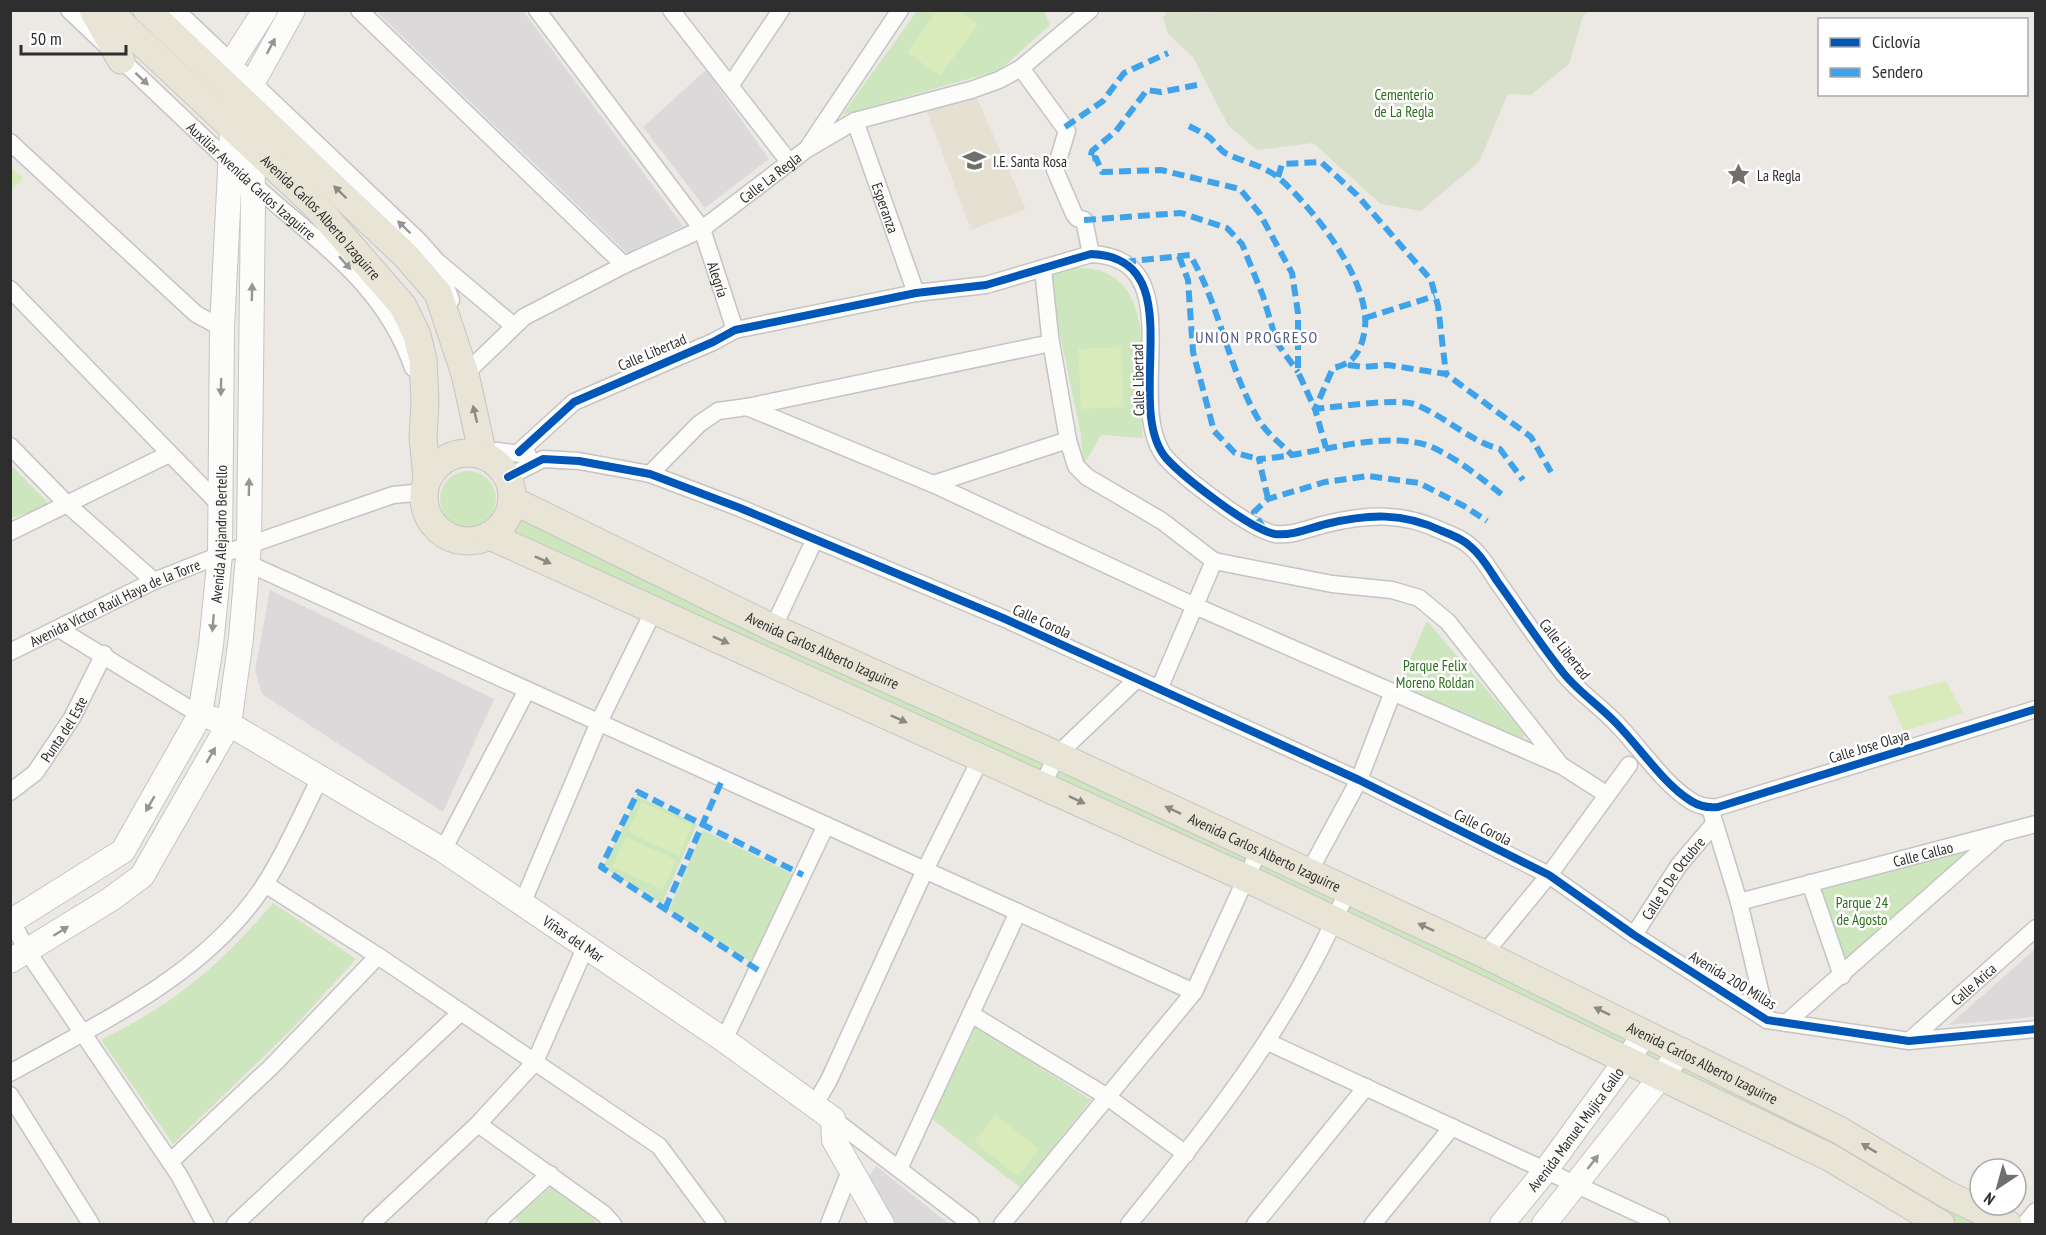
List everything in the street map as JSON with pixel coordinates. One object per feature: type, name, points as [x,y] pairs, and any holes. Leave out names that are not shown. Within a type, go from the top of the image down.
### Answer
[{"type":"main road","points":[[93,10],[121,60]]},
{"type":"main road","name":"Avenida Carlos Alberto Izaguirre","points":[[107,10],[324,214],[404,306],[417,335],[423,360],[425,485]]},
{"type":"main road","name":"Avenida Carlos Alberto Izaguirre","points":[[147,10],[246,95],[406,256],[438,293],[465,374],[483,455]]},
{"type":"main road","points":[[232,62],[265,10]]},
{"type":"main road","points":[[246,95],[293,10]]},
{"type":"main road","name":"Avenida Alejandro Bertello","points":[[19,956],[111,899],[142,876],[229,724],[241,638],[248,554],[253,184],[253,148],[246,95],[232,62]]},
{"type":"main road","name":"Avenida Alejandro Bertello","points":[[11,922],[123,850],[200,715],[211,645],[220,555],[222,328],[228,160],[231,126],[246,95]]},
{"type":"main road","points":[[468,452],[483,455],[498,465],[510,489],[503,525],[489,536],[473,541],[447,536],[429,518],[425,485],[437,465],[451,456],[468,452]]},
{"type":"main road","name":"Avenida Carlos Alberto Izaguirre","points":[[510,489],[773,628],[1057,755],[1484,954],[1682,1050],[1839,1130],[1946,1194],[2008,1224]]},
{"type":"main road","name":"Avenida Carlos Alberto Izaguirre","points":[[489,536],[982,756],[1248,879],[1829,1157],[1931,1223]]},
{"type":"main road","name":"Viñas del Mar","points":[[200,715],[229,724],[443,850],[724,1040],[824,1113]]},
{"type":"main road","name":"Avenida Manuel Mujica Gallo","points":[[1502,1224],[1546,1170],[1646,1033]]},
{"type":"main road","points":[[1544,1224],[1682,1050]]},
{"type":"main road","points":[[824,1113],[834,1140],[850,1171],[882,1224]]},
{"type":"street","name":"Auxiliar Avenida Carlos Izaguirre","points":[[69,10],[253,184],[341,258],[370,292],[404,343],[425,402]]},
{"type":"street","points":[[176,10],[232,62]]},
{"type":"street","points":[[359,10],[624,265]]},
{"type":"street","name":"Alegría","points":[[537,10],[702,229],[735,330]]},
{"type":"street","points":[[671,10],[790,163]]},
{"type":"street","points":[[730,86],[781,10]]},
{"type":"street","points":[[807,149],[900,10]]},
{"type":"street","name":"Calle La Regla","points":[[465,374],[514,326],[547,304],[702,229],[807,149],[855,121],[971,90],[1021,68],[1090,10]]},
{"type":"street","points":[[1021,68],[1066,131],[1055,170],[1074,214],[1077,218],[1084,220],[1091,254]]},
{"type":"street","points":[[246,95],[514,326]]},
{"type":"street","name":"Esperanza","points":[[855,121],[916,293]]},
{"type":"street","points":[[10,142],[196,314],[222,328]]},
{"type":"street","name":"Calle Libertad","points":[[519,452],[574,402],[713,342],[735,330],[916,293],[986,285],[1091,254],[1117,257],[1133,268],[1146,294],[1151,334],[1152,419],[1155,439],[1167,458],[1209,495],[1247,520],[1274,534],[1299,532],[1360,517],[1391,515],[1423,522],[1461,539],[1480,557],[1573,685],[1612,718],[1667,782],[1712,816]]},
{"type":"street","points":[[435,259],[445,280],[456,317],[465,374]]},
{"type":"street","points":[[1043,269],[1051,343],[1068,440],[1076,466],[1087,477],[1162,521],[1214,561],[1332,584],[1392,590],[1419,598],[1448,622],[1562,766]]},
{"type":"street","points":[[10,289],[79,356],[169,454],[219,504]]},
{"type":"street","points":[[650,474],[699,424],[718,411],[747,407],[1051,343]]},
{"type":"street","points":[[747,407],[933,484],[1065,543],[1195,606],[1392,694],[1562,766],[1606,794]]},
{"type":"street","points":[[933,484],[1068,440]]},
{"type":"street","points":[[10,446],[68,505],[154,581]]},
{"type":"street","name":"Calle Corola","points":[[483,455],[497,451],[519,452],[543,459],[579,461],[650,474],[740,508],[814,541],[1003,618],[1359,780],[1549,875]]},
{"type":"street","points":[[10,532],[169,454]]},
{"type":"street","points":[[510,489],[543,459]]},
{"type":"street","name":"Avenida Víctor Raúl Haya de la Torre","points":[[10,652],[154,581],[220,555],[248,554],[393,495],[425,485]]},
{"type":"street","points":[[773,628],[814,541]]},
{"type":"street","points":[[248,554],[527,690],[1194,992]]},
{"type":"street","points":[[1159,689],[1214,561]]},
{"type":"street","points":[[522,904],[598,722],[654,610]]},
{"type":"street","points":[[59,629],[104,654],[200,715]]},
{"type":"street","name":"Punta del Este","points":[[10,792],[35,773],[72,718],[104,654]]},
{"type":"street","points":[[1043,784],[1057,755],[1137,679]]},
{"type":"street","points":[[443,850],[527,690]]},
{"type":"street","points":[[1309,872],[1359,780],[1392,694]]},
{"type":"street","name":"Calle Jose Olaya","points":[[1712,816],[2036,709]]},
{"type":"street","points":[[971,1224],[824,1113],[829,1080],[925,870],[982,756]]},
{"type":"street","points":[[1484,954],[1549,875],[1629,765]]},
{"type":"street","points":[[10,1073],[148,995],[185,969],[231,928],[265,884],[320,778]]},
{"type":"street","points":[[1712,816],[1739,902],[1767,1020]]},
{"type":"street","name":"Calle 8 De Octubre","points":[[1634,934],[1712,816]]},
{"type":"street","name":"Calle Callao","points":[[1739,902],[2036,824]]},
{"type":"street","points":[[724,1040],[826,825]]},
{"type":"street","points":[[1786,1023],[1842,976],[2000,834]]},
{"type":"street","points":[[1002,1224],[1194,992],[1248,879],[1259,850]]},
{"type":"street","name":"Avenida 200 Millas","points":[[1549,875],[1634,934],[1767,1020],[1909,1041],[2036,1029]]},
{"type":"street","points":[[265,884],[378,956],[659,1146],[717,1224]]},
{"type":"street","points":[[1810,884],[1842,976]]},
{"type":"street","points":[[1129,1224],[1186,1154],[1268,1042],[1335,921],[1347,891]]},
{"type":"street","points":[[899,1169],[1017,912]]},
{"type":"street","points":[[11,922],[19,956],[82,1032],[170,1162],[205,1224]]},
{"type":"street","name":"Calle Arica","points":[[1909,1041],[2036,928]]},
{"type":"street","points":[[371,1224],[477,1124],[535,1062],[586,946]]},
{"type":"street","points":[[170,1162],[272,1066],[378,956]]},
{"type":"street","points":[[235,1224],[460,1012]]},
{"type":"street","points":[[971,1014],[1106,1096],[1186,1154]]},
{"type":"street","points":[[1268,1042],[1661,1224]]},
{"type":"street","points":[[1255,1224],[1366,1087]]},
{"type":"street","points":[[10,1095],[91,1224]]},
{"type":"street","points":[[477,1124],[550,1174],[604,1214],[613,1224]]},
{"type":"street","points":[[1373,1224],[1452,1127]]},
{"type":"street","points":[[829,1224],[850,1171]]},
{"type":"street","points":[[505,1221],[550,1174]]},
{"type":"street","points":[[1931,1223],[1946,1194]]},
{"type":"street","points":[[2025,1224],[2036,1211]]},
{"type":"shaded area","points":[[376,11],[523,11],[683,226],[628,254]]},
{"type":"shaded area","points":[[706,70],[769,159],[705,208],[643,127]]},
{"type":"shaded area","name":"I.E. Santa Rosa","points":[[976,96],[1026,209],[971,230],[927,112]]},
{"type":"shaded area","points":[[270,590],[494,699],[443,812],[262,694],[255,670]]},
{"type":"shaded area","points":[[2035,949],[2035,1017],[1949,1025]]},
{"type":"shaded area","points":[[876,1166],[949,1224],[896,1224],[866,1181]]},
{"type":"green space","name":"Cementerio de La Regla","points":[[1226,10],[1588,11],[1583,16],[1569,64],[1531,95],[1508,94],[1479,162],[1421,211],[1381,204],[1313,143],[1257,150],[1228,125],[1193,57],[1168,34],[1163,18],[1167,11],[1204,13]]},
{"type":"green space","points":[[917,11],[1044,11],[1050,25],[1000,70],[842,115]]},
{"type":"green space","points":[[937,11],[959,11],[978,25],[940,76],[907,52]]},
{"type":"green space","points":[[10,167],[23,178],[11,191],[10,191]]},
{"type":"green space","points":[[1075,268],[1104,272],[1123,285],[1134,305],[1143,358],[1143,438],[1101,435],[1083,467],[1081,435],[1048,277]]},
{"type":"green space","points":[[1121,347],[1124,407],[1081,409],[1078,349]]},
{"type":"green space","points":[[11,465],[50,505],[10,519]]},
{"type":"green space","points":[[468,471],[483,476],[491,484],[496,499],[491,514],[483,522],[468,527],[453,522],[445,514],[440,499],[445,484],[453,476]]},
{"type":"green space","points":[[516,513],[1444,949],[1775,1108],[1968,1214],[1968,1217],[1974,1217],[1987,1224],[1958,1224],[1918,1200],[508,533]]},
{"type":"green space","name":"Parque Felix Moreno Roldan","points":[[1427,621],[1523,732],[1525,742],[1398,686]]},
{"type":"green space","points":[[1946,681],[1963,713],[1904,731],[1888,696]]},
{"type":"green space","points":[[637,796],[697,824],[662,904],[603,867]]},
{"type":"green space","points":[[642,802],[692,825],[679,856],[628,832]]},
{"type":"green space","points":[[703,830],[795,875],[752,963],[669,910]]},
{"type":"green space","points":[[626,837],[676,860],[663,890],[612,867]]},
{"type":"green space","name":"Parque 24 de Agosto","points":[[1962,852],[1967,854],[1846,965],[1820,894],[1824,886]]},
{"type":"green space","points":[[273,903],[356,959],[292,1029],[173,1144],[101,1040],[152,1012],[195,981],[234,946]]},
{"type":"green space","points":[[976,1026],[1091,1100],[1021,1188],[932,1119]]},
{"type":"green space","points":[[995,1115],[1039,1149],[1018,1176],[974,1142]]},
{"type":"green space","points":[[551,1187],[586,1210],[597,1224],[520,1224],[515,1218]]},
{"type":"marked path","points":[[1065,127],[1103,101],[1124,73],[1168,53]]},
{"type":"marked path","points":[[1197,85],[1161,92],[1147,90],[1116,131],[1092,151],[1090,159],[1096,158],[1102,172],[1161,170],[1240,189],[1260,214],[1292,273],[1298,313],[1298,372],[1315,409],[1380,402],[1414,404],[1479,441],[1500,449],[1523,480]]},
{"type":"marked path","points":[[1189,126],[1209,137],[1225,153],[1260,167],[1279,178],[1324,228],[1351,271],[1365,314],[1364,334],[1355,357],[1346,364],[1333,368],[1315,409],[1326,448]]},
{"type":"marked path","points":[[1278,177],[1282,164],[1321,162],[1357,195],[1431,280],[1438,306],[1446,374]]},
{"type":"marked path","points":[[1084,220],[1181,213],[1227,228],[1242,244],[1263,296],[1277,343],[1298,372]]},
{"type":"marked path","points":[[1124,262],[1190,255],[1210,296],[1249,402],[1263,426],[1292,455]]},
{"type":"marked path","points":[[1179,256],[1188,280],[1193,352],[1214,431],[1235,453],[1259,459]]},
{"type":"marked path","points":[[1365,318],[1435,296]]},
{"type":"marked path","points":[[1348,365],[1363,367],[1388,365],[1446,374],[1531,437],[1551,472]]},
{"type":"marked path","points":[[1268,499],[1259,459],[1380,441],[1400,441],[1430,446],[1464,466],[1505,497]]},
{"type":"marked path","points":[[1264,529],[1254,512],[1268,499],[1325,482],[1368,476],[1419,483],[1464,506],[1487,521]]},
{"type":"marked path","points":[[665,909],[723,778]]},
{"type":"marked path","points":[[758,970],[601,867],[638,792],[803,875]]},
{"type":"cycle path","points":[[519,452],[574,402],[713,342],[735,330],[916,293],[986,285],[1091,254],[1122,262],[1140,280],[1149,306],[1150,404],[1154,434],[1166,458],[1175,467],[1234,513],[1275,534],[1294,533],[1356,518],[1385,517],[1413,520],[1464,542],[1482,559],[1567,677],[1622,729],[1670,784],[1694,803],[1718,807],[2036,709]]},
{"type":"cycle path","points":[[508,477],[543,459],[579,461],[650,474],[740,508],[1003,618],[1359,780],[1549,875],[1634,935],[1767,1020],[1909,1041],[2036,1029]]},
{"type":"place","name":"I.E. Santa Rosa","points":[[975,161]]},
{"type":"place","name":"La Regla","points":[[1739,175]]},
{"type":"district","name":"UNION PROGRESO","points":[[1257,337]]}]
